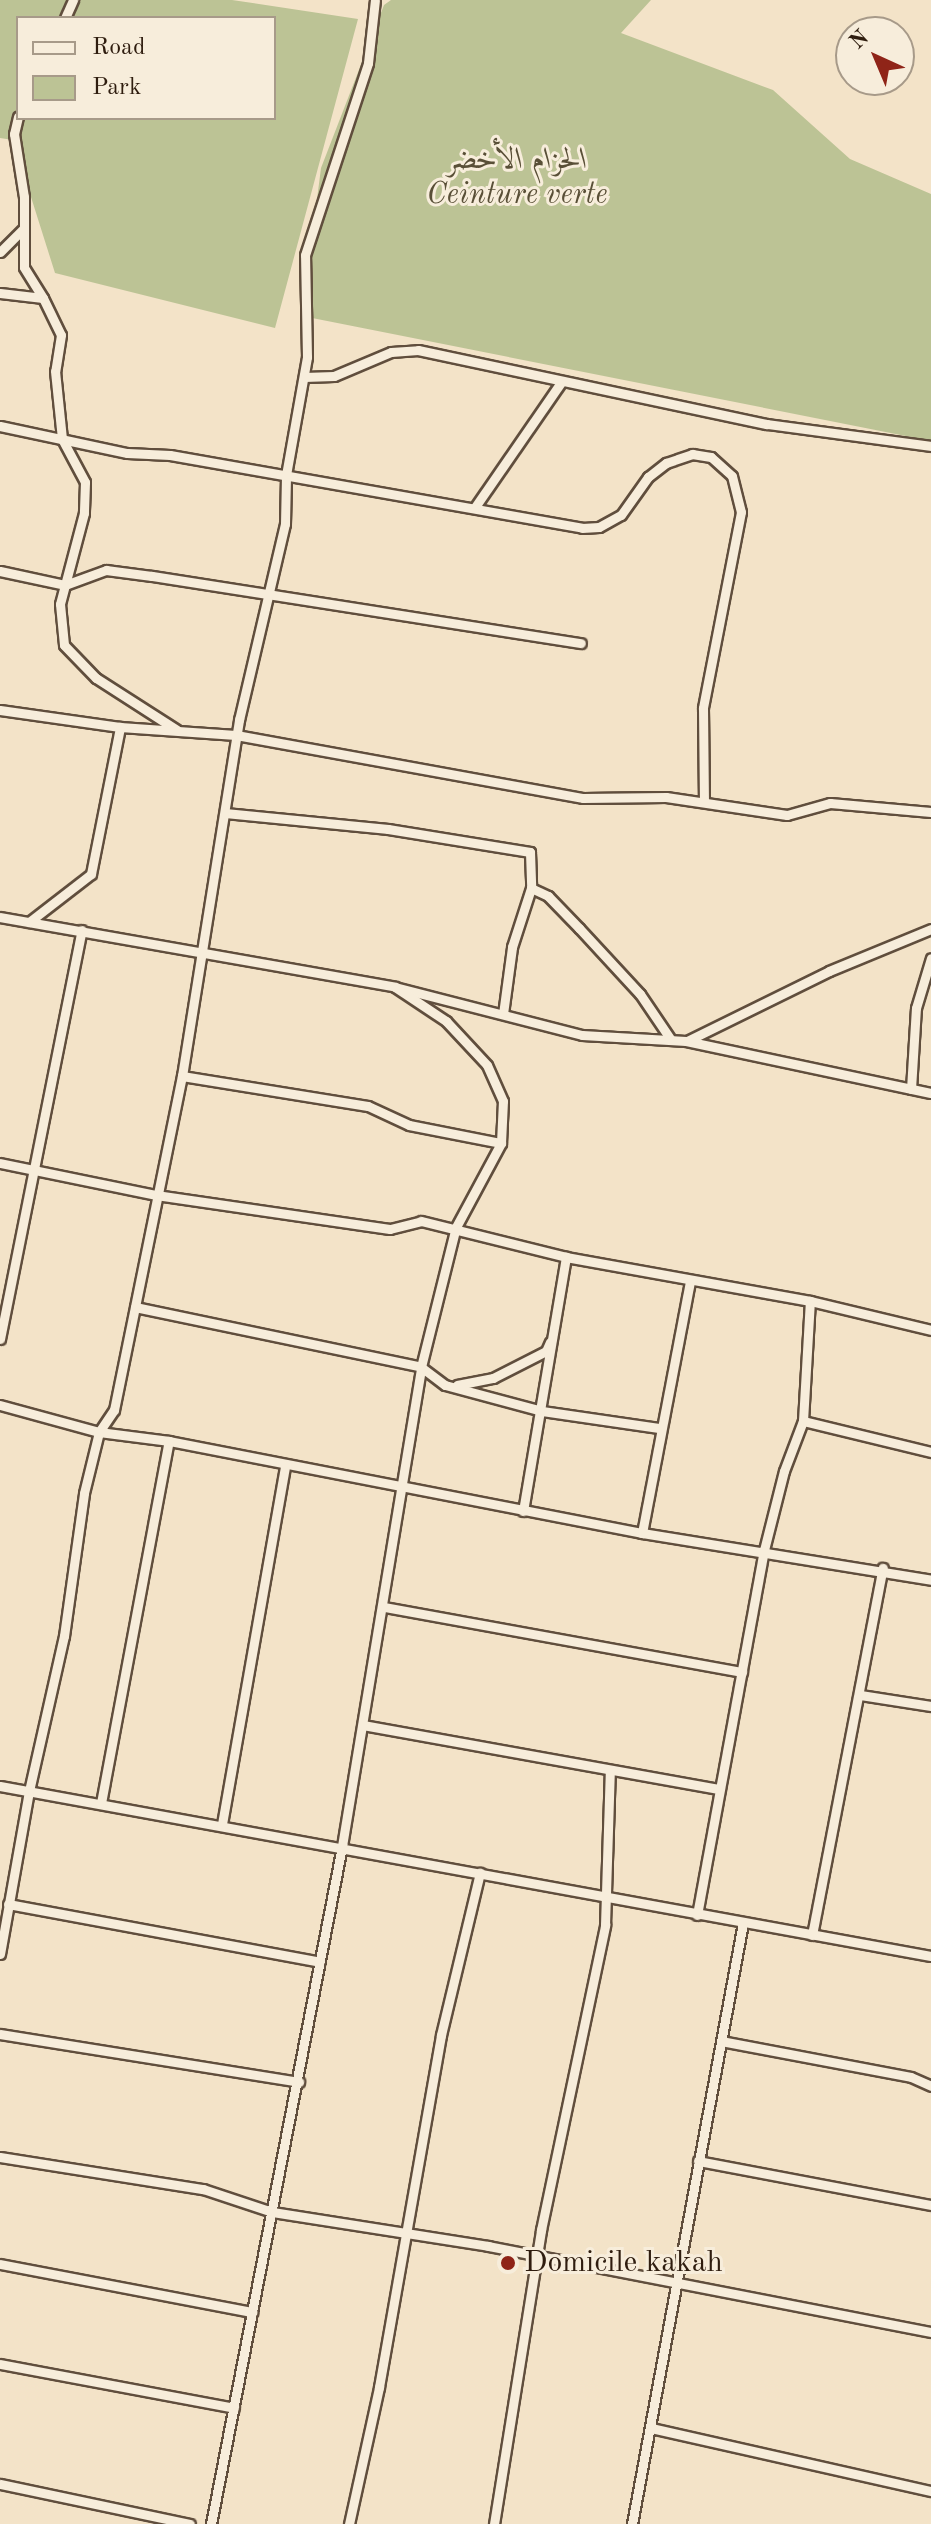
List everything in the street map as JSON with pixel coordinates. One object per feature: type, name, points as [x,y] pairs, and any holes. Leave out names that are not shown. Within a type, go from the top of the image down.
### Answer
[{"type":"street","points":[[0,1954],[29,1791],[64,1636],[84,1493],[99,1432],[114,1410],[182,1076],[236,735],[267,590],[285,524],[286,475],[304,377],[305,255],[368,63],[374,0]]},
{"type":"street","points":[[17,120],[14,134],[24,197],[24,267],[61,335],[55,371],[62,439],[85,482],[84,513],[65,585],[59,622],[64,645],[77,663],[179,732]]},
{"type":"street","points":[[0,252],[23,229]]},
{"type":"street","points":[[0,293],[43,298]]},
{"type":"street","points":[[304,377],[334,376],[391,352],[418,350],[560,384],[644,396],[767,424],[931,446]]},
{"type":"street","points":[[475,507],[560,384]]},
{"type":"street","points":[[0,426],[62,439],[599,527],[621,515],[648,477],[673,459],[702,454],[727,468],[739,493],[741,521],[703,708],[704,801]]},
{"type":"street","points":[[0,571],[65,585],[106,570],[267,590],[581,643]]},
{"type":"street","points":[[0,710],[120,727],[236,735],[583,798],[704,801],[787,815],[830,803],[931,812]]},
{"type":"street","points":[[29,922],[91,874],[120,727]]},
{"type":"street","points":[[225,813],[388,829],[530,852],[531,888],[512,947],[503,1014]]},
{"type":"street","points":[[531,888],[548,896],[640,994],[671,1040]]},
{"type":"street","points":[[0,917],[201,949],[395,987],[582,1035],[686,1041],[931,1093]]},
{"type":"street","points":[[686,1041],[829,971],[931,929]]},
{"type":"street","points":[[0,1339],[82,930]]},
{"type":"street","points":[[911,1089],[916,1008],[931,958]]},
{"type":"street","points":[[211,2524],[299,2082],[342,1846],[384,1607],[397,1487],[421,1367],[456,1227],[501,1143],[503,1101],[487,1065],[446,1021],[395,987]]},
{"type":"street","points":[[182,1076],[368,1106],[409,1125],[501,1143]]},
{"type":"street","points":[[0,1163],[156,1195],[390,1229],[421,1221],[456,1227],[566,1257],[810,1301],[931,1330]]},
{"type":"street","points":[[523,1511],[566,1257]]},
{"type":"street","points":[[642,1533],[659,1428],[690,1281]]},
{"type":"street","points":[[697,1915],[764,1550],[784,1471],[803,1421],[810,1301]]},
{"type":"street","points":[[135,1307],[421,1367],[454,1385],[542,1411],[659,1428]]},
{"type":"street","points":[[454,1385],[493,1378],[546,1351],[552,1338]]},
{"type":"street","points":[[0,1405],[99,1432],[169,1441],[642,1533],[883,1568],[931,1580]]},
{"type":"street","points":[[803,1421],[931,1452]]},
{"type":"street","points":[[101,1803],[169,1441]]},
{"type":"street","points":[[222,1824],[285,1465]]},
{"type":"street","points":[[812,1935],[883,1568]]},
{"type":"street","points":[[384,1607],[742,1672]]},
{"type":"street","points":[[860,1695],[931,1706]]},
{"type":"street","points":[[363,1725],[718,1789]]},
{"type":"street","points":[[494,2524],[538,2258],[586,1997],[605,1925],[602,1897],[610,1770]]},
{"type":"street","points":[[0,1786],[222,1824],[697,1915],[931,1956]]},
{"type":"street","points":[[349,2524],[407,2231],[441,2035],[480,1873]]},
{"type":"street","points":[[8,1904],[320,1962]]},
{"type":"street","points":[[632,2524],[743,1923]]},
{"type":"street","points":[[0,2034],[299,2082]]},
{"type":"street","points":[[721,2041],[911,2077],[931,2086]]},
{"type":"street","points":[[0,2157],[203,2189],[272,2212],[407,2231],[538,2258],[676,2280],[931,2332]]},
{"type":"street","points":[[698,2161],[931,2205]]},
{"type":"street","points":[[0,2264],[252,2312]]},
{"type":"street","points":[[0,2364],[234,2408]]},
{"type":"street","points":[[651,2428],[931,2491]]},
{"type":"street","points":[[0,2484],[190,2524]]},
{"type":"green space","points":[[0,0],[232,0],[358,19],[275,328],[55,273],[13,140],[0,138]]},
{"type":"green space","name":"الحزام الأخضر Ceinture verte","points":[[391,0],[651,0],[621,33],[773,90],[850,159],[931,194],[931,441],[302,316],[321,168],[384,5]]},
{"type":"place","name":"Domicile kakah","points":[[508,2263]]}]
